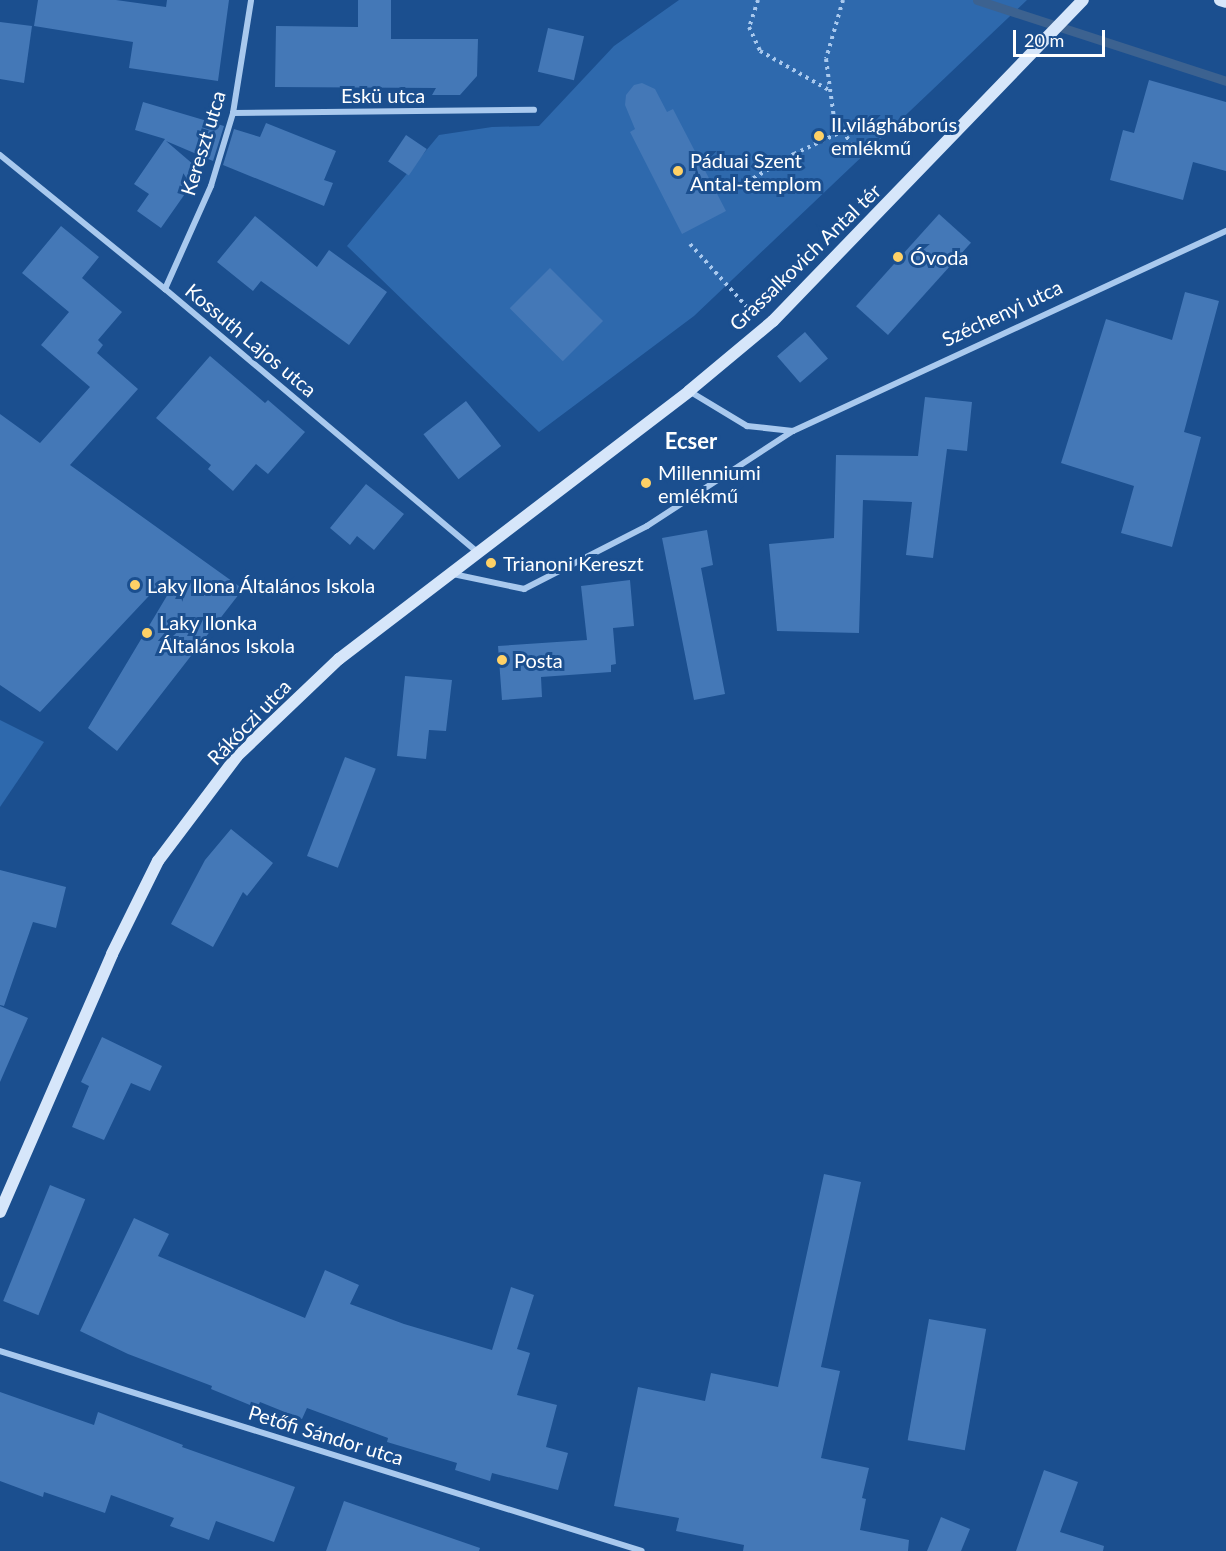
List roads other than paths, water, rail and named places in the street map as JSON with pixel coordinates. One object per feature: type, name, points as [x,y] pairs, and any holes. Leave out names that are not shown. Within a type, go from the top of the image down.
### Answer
[{"type":"main road","name":"Grassalkovich Antal tér","points":[[689,391],[773,321],[1083,0]]},
{"type":"main road","points":[[1220,0],[1226,2]]},
{"type":"main road","name":"Rákóczi utca","points":[[0,1212],[112,954],[158,861],[237,756],[339,660],[689,391]]},
{"type":"street","name":"Kereszt utca","points":[[165,288],[211,186],[233,113],[251,0]]},
{"type":"street","name":"Eskü utca","points":[[233,113],[534,110]]},
{"type":"street","name":"Kossuth Lajos utca","points":[[0,155],[165,288],[479,553]]},
{"type":"street","name":"Széchenyi utca","points":[[452,573],[525,589],[647,526],[793,431],[1226,231]]},
{"type":"street","points":[[689,391],[747,426],[793,431]]},
{"type":"street","name":"Petőfi Sándor utca","points":[[0,1351],[642,1551]]},
{"type":"waterway","points":[[977,0],[1226,81]]},
{"type":"place","name":"II.világháborús emlékmű","points":[[819,136]]},
{"type":"place","name":"Páduai Szent Antal-templom","points":[[678,171]]},
{"type":"place","name":"Óvoda","points":[[898,257]]},
{"type":"place","name":"Millenniumi emlékmű","points":[[646,483]]},
{"type":"place","name":"Trianoni Kereszt","points":[[491,563]]},
{"type":"place","name":"Laky Ilona Általános Iskola","points":[[135,585]]},
{"type":"place","name":"Laky Ilonka Általános Iskola","points":[[147,633]]},
{"type":"place","name":"Posta","points":[[502,660]]},
{"type":"district","name":"Ecser","points":[[691,441]]}]
